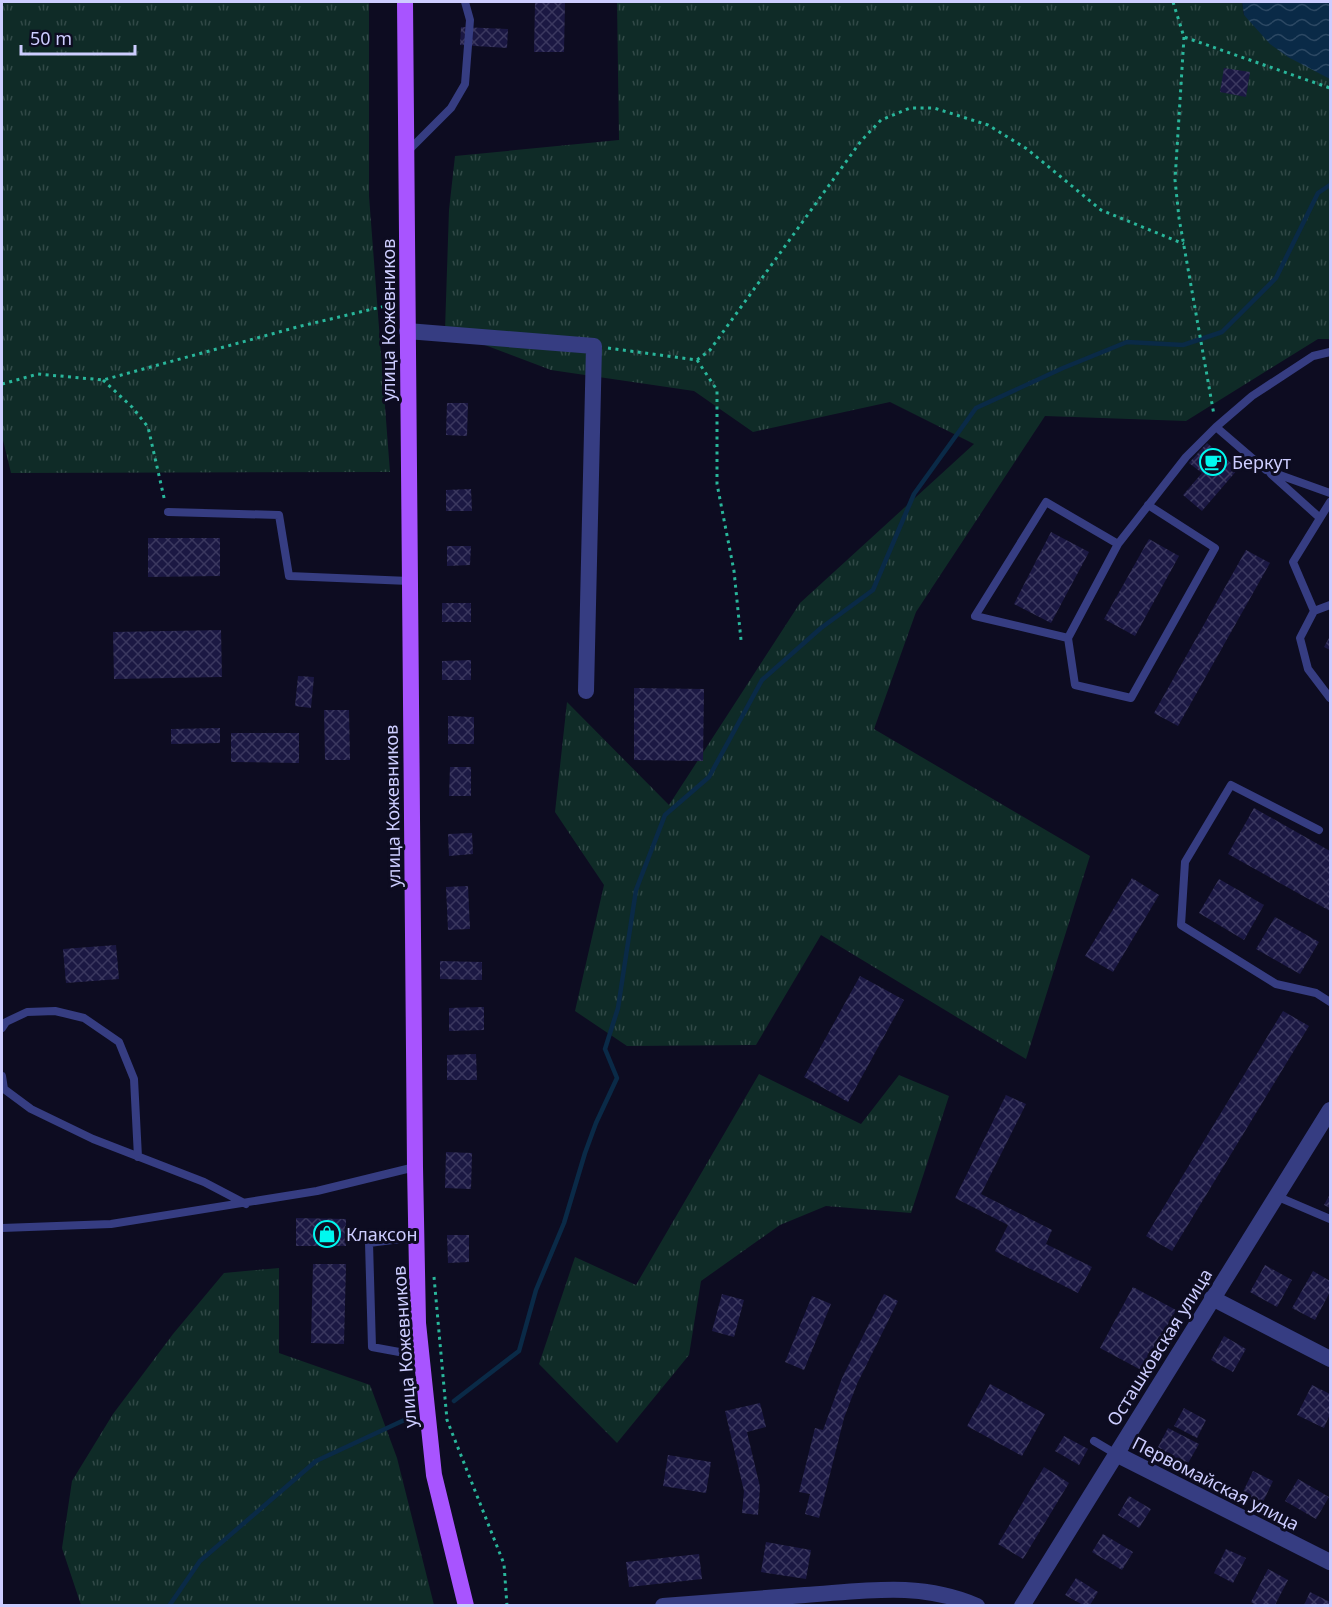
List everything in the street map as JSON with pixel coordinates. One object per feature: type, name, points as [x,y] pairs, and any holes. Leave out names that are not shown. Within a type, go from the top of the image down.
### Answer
[{"type":"main road","name":"улица Кожевников","points":[[405,2],[418,1323],[434,1475],[466,1605]]},
{"type":"street","points":[[407,331],[594,346],[586,691]]},
{"type":"street","name":"Осташковская улица","points":[[1022,1605],[1330,1110]]},
{"type":"street","points":[[1212,1298],[1330,1359]]},
{"type":"street","name":"Первомайская улица","points":[[1116,1454],[1330,1562]]},
{"type":"street","points":[[663,1605],[896,1589],[939,1592],[977,1605]]},
{"type":"lane","points":[[406,153],[451,108],[465,84],[470,20],[465,2]]},
{"type":"lane","points":[[1149,505],[1215,549],[1131,698],[1075,685],[1068,638],[1118,544],[1186,457],[1216,427],[1252,396],[1313,356],[1330,352]]},
{"type":"lane","points":[[1216,427],[1320,518]]},
{"type":"lane","points":[[1266,470],[1330,493]]},
{"type":"lane","points":[[1068,638],[975,616],[1046,502],[1118,544]]},
{"type":"lane","points":[[1314,610],[1293,562],[1330,502]]},
{"type":"lane","points":[[168,512],[279,515],[289,576],[409,581]]},
{"type":"lane","points":[[1330,605],[1314,610],[1300,638],[1308,669],[1330,698]]},
{"type":"lane","points":[[1319,830],[1231,785],[1185,862],[1181,925],[1276,984],[1316,993],[1330,1002]]},
{"type":"lane","points":[[2,1028],[6,1022],[27,1012],[55,1011],[84,1018],[119,1042],[134,1079],[138,1157]]},
{"type":"lane","points":[[2,1076],[4,1089],[31,1109],[93,1139],[204,1182],[247,1204]]},
{"type":"lane","points":[[2,1228],[111,1224],[247,1204],[317,1191],[415,1167]]},
{"type":"lane","points":[[1276,1196],[1330,1219]]},
{"type":"lane","points":[[416,1237],[369,1243],[372,1347],[421,1356]]},
{"type":"lane","points":[[1094,1441],[1116,1454]]},
{"type":"path","points":[[1173,2],[1184,37],[1175,180],[1216,427]]},
{"type":"path","points":[[1184,37],[1330,88]]},
{"type":"path","points":[[594,346],[697,360],[710,350],[861,141],[881,120],[910,108],[934,108],[988,125],[1027,149],[1101,210],[1184,244]]},
{"type":"path","points":[[2,384],[39,374],[103,380],[301,326],[407,301]]},
{"type":"path","points":[[697,360],[717,390],[717,484],[734,571],[741,640]]},
{"type":"path","points":[[103,380],[132,407],[148,427],[168,512]]},
{"type":"path","points":[[433,1268],[447,1420],[504,1564],[507,1605]]},
{"type":"green space","points":[[2,2],[369,2],[369,196],[390,472],[11,473],[2,436]]},
{"type":"green space","points":[[617,2],[1242,2],[1244,15],[1330,79],[1330,339],[1318,339],[1186,421],[1045,416],[916,612],[874,729],[1090,856],[1026,1059],[821,935],[756,1045],[627,1046],[575,1011],[604,885],[555,812],[567,702],[669,805],[800,603],[974,444],[890,402],[753,432],[694,391],[551,370],[445,330],[449,210],[455,156],[619,140]]},
{"type":"green space","points":[[759,1074],[861,1124],[899,1075],[949,1096],[911,1213],[826,1206],[780,1225],[701,1281],[689,1355],[617,1443],[539,1364],[575,1257],[636,1285]]},
{"type":"green space","points":[[279,1268],[279,1353],[370,1385],[397,1458],[434,1605],[81,1605],[62,1548],[72,1481],[113,1414],[173,1334],[224,1273]]},
{"type":"water","points":[[1242,2],[1330,2],[1330,79],[1288,57],[1270,44],[1244,15]]},
{"type":"building","points":[[535,2],[565,2],[564,52],[534,52]]},
{"type":"building","points":[[461,27],[508,29],[507,48],[460,45]]},
{"type":"building","points":[[1224,68],[1250,72],[1246,97],[1220,92]]},
{"type":"building","points":[[447,403],[468,403],[467,436],[446,435]]},
{"type":"building","points":[[1207,443],[1238,469],[1202,511],[1183,495],[1202,473],[1189,463]]},
{"type":"building","points":[[471,489],[472,511],[446,511],[446,490]]},
{"type":"building","points":[[1051,532],[1089,552],[1051,623],[1014,604]]},
{"type":"building","points":[[148,538],[220,538],[220,576],[148,577]]},
{"type":"building","points":[[1149,539],[1179,556],[1135,636],[1104,619]]},
{"type":"building","points":[[447,546],[471,546],[470,565],[447,566]]},
{"type":"building","points":[[1246,550],[1270,563],[1178,726],[1154,713]]},
{"type":"building","points":[[442,603],[471,603],[471,622],[442,622]]},
{"type":"building","points":[[221,630],[222,677],[114,679],[113,632]]},
{"type":"building","points":[[1330,636],[1330,650],[1324,647]]},
{"type":"building","points":[[471,660],[471,680],[442,680],[442,661]]},
{"type":"building","points":[[298,676],[314,677],[311,708],[295,706]]},
{"type":"building","points":[[634,688],[704,689],[703,761],[634,760]]},
{"type":"building","points":[[324,710],[349,710],[350,760],[325,760]]},
{"type":"building","points":[[448,716],[474,717],[474,744],[448,744]]},
{"type":"building","points":[[220,728],[220,743],[171,744],[171,729]]},
{"type":"building","points":[[231,733],[299,733],[299,763],[231,762]]},
{"type":"building","points":[[450,767],[471,767],[471,796],[449,796]]},
{"type":"building","points":[[1254,808],[1330,851],[1330,911],[1228,854]]},
{"type":"building","points":[[472,833],[473,854],[449,856],[448,834]]},
{"type":"building","points":[[1132,878],[1159,895],[1113,972],[1085,956]]},
{"type":"building","points":[[1219,879],[1264,905],[1244,940],[1199,913]]},
{"type":"building","points":[[468,886],[470,929],[448,930],[446,887]]},
{"type":"building","points":[[1275,917],[1319,942],[1300,974],[1256,949]]},
{"type":"building","points":[[116,945],[119,979],[66,983],[63,949]]},
{"type":"building","points":[[440,961],[482,962],[482,980],[440,979]]},
{"type":"building","points":[[860,976],[904,1000],[848,1102],[804,1077]]},
{"type":"building","points":[[484,1007],[484,1030],[449,1031],[449,1008]]},
{"type":"building","points":[[1283,1011],[1309,1026],[1172,1251],[1146,1236]]},
{"type":"building","points":[[476,1054],[477,1080],[447,1080],[447,1055]]},
{"type":"building","points":[[1006,1095],[1026,1104],[981,1194],[1052,1230],[1046,1244],[1092,1267],[1078,1293],[995,1251],[1008,1225],[955,1198]]},
{"type":"building","points":[[446,1152],[472,1153],[471,1189],[445,1188]]},
{"type":"building","points":[[1330,1194],[1330,1208],[1324,1205]]},
{"type":"building","points":[[296,1218],[346,1219],[346,1246],[296,1246]]},
{"type":"building","points":[[447,1235],[469,1235],[469,1262],[448,1263]]},
{"type":"building","points":[[313,1264],[346,1264],[344,1344],[311,1343]]},
{"type":"building","points":[[1265,1265],[1292,1280],[1277,1307],[1250,1292]]},
{"type":"building","points":[[1313,1271],[1330,1281],[1330,1292],[1315,1320],[1292,1308]]},
{"type":"building","points":[[1133,1287],[1176,1310],[1143,1371],[1100,1348]]},
{"type":"building","points":[[722,1294],[744,1300],[734,1337],[712,1331]]},
{"type":"building","points":[[884,1294],[898,1301],[857,1384],[844,1418],[819,1518],[805,1514],[810,1494],[799,1492],[815,1428],[823,1430],[842,1378]]},
{"type":"building","points":[[812,1296],[831,1304],[804,1370],[785,1362]]},
{"type":"building","points":[[1224,1336],[1246,1349],[1233,1372],[1211,1360]]},
{"type":"building","points":[[990,1384],[1045,1414],[1022,1456],[967,1426]]},
{"type":"building","points":[[1312,1385],[1330,1394],[1330,1414],[1324,1428],[1297,1415]]},
{"type":"building","points":[[760,1403],[766,1427],[747,1432],[760,1487],[758,1515],[742,1513],[744,1491],[725,1411]]},
{"type":"building","points":[[1184,1408],[1206,1420],[1197,1438],[1174,1426]]},
{"type":"building","points":[[1168,1428],[1199,1444],[1187,1465],[1157,1449]]},
{"type":"building","points":[[1064,1436],[1088,1449],[1079,1465],[1055,1451]]},
{"type":"building","points":[[668,1455],[711,1462],[706,1493],[663,1486]]},
{"type":"building","points":[[1044,1467],[1069,1483],[1023,1559],[998,1544]]},
{"type":"building","points":[[1253,1471],[1273,1481],[1261,1506],[1241,1496]]},
{"type":"building","points":[[1298,1479],[1329,1497],[1316,1519],[1285,1501]]},
{"type":"building","points":[[1129,1496],[1151,1509],[1139,1528],[1118,1515]]},
{"type":"building","points":[[1103,1534],[1133,1552],[1122,1570],[1092,1552]]},
{"type":"building","points":[[766,1542],[811,1550],[806,1579],[761,1572]]},
{"type":"building","points":[[1226,1549],[1246,1558],[1233,1583],[1214,1573]]},
{"type":"building","points":[[699,1554],[702,1579],[629,1587],[626,1562]]},
{"type":"building","points":[[1268,1569],[1288,1580],[1275,1605],[1256,1605],[1251,1602]]},
{"type":"building","points":[[1076,1578],[1098,1592],[1090,1605],[1083,1605],[1065,1595]]},
{"type":"building","points":[[1310,1592],[1330,1602],[1330,1605],[1304,1605]]},
{"type":"waterway","points":[[454,1401],[519,1351],[536,1290],[564,1223],[585,1153],[617,1078],[605,1049],[618,1008],[636,890],[665,815],[709,777],[762,680],[821,628],[873,590],[914,494],[976,408],[1063,368],[1127,342],[1183,345],[1222,332],[1276,278],[1318,193],[1330,185]]},
{"type":"waterway","points":[[169,1606],[200,1561],[316,1461],[413,1416]]},
{"type":"place","name":"Беркут","points":[[1213,462]]},
{"type":"place","name":"Клаксон","points":[[327,1234]]}]
